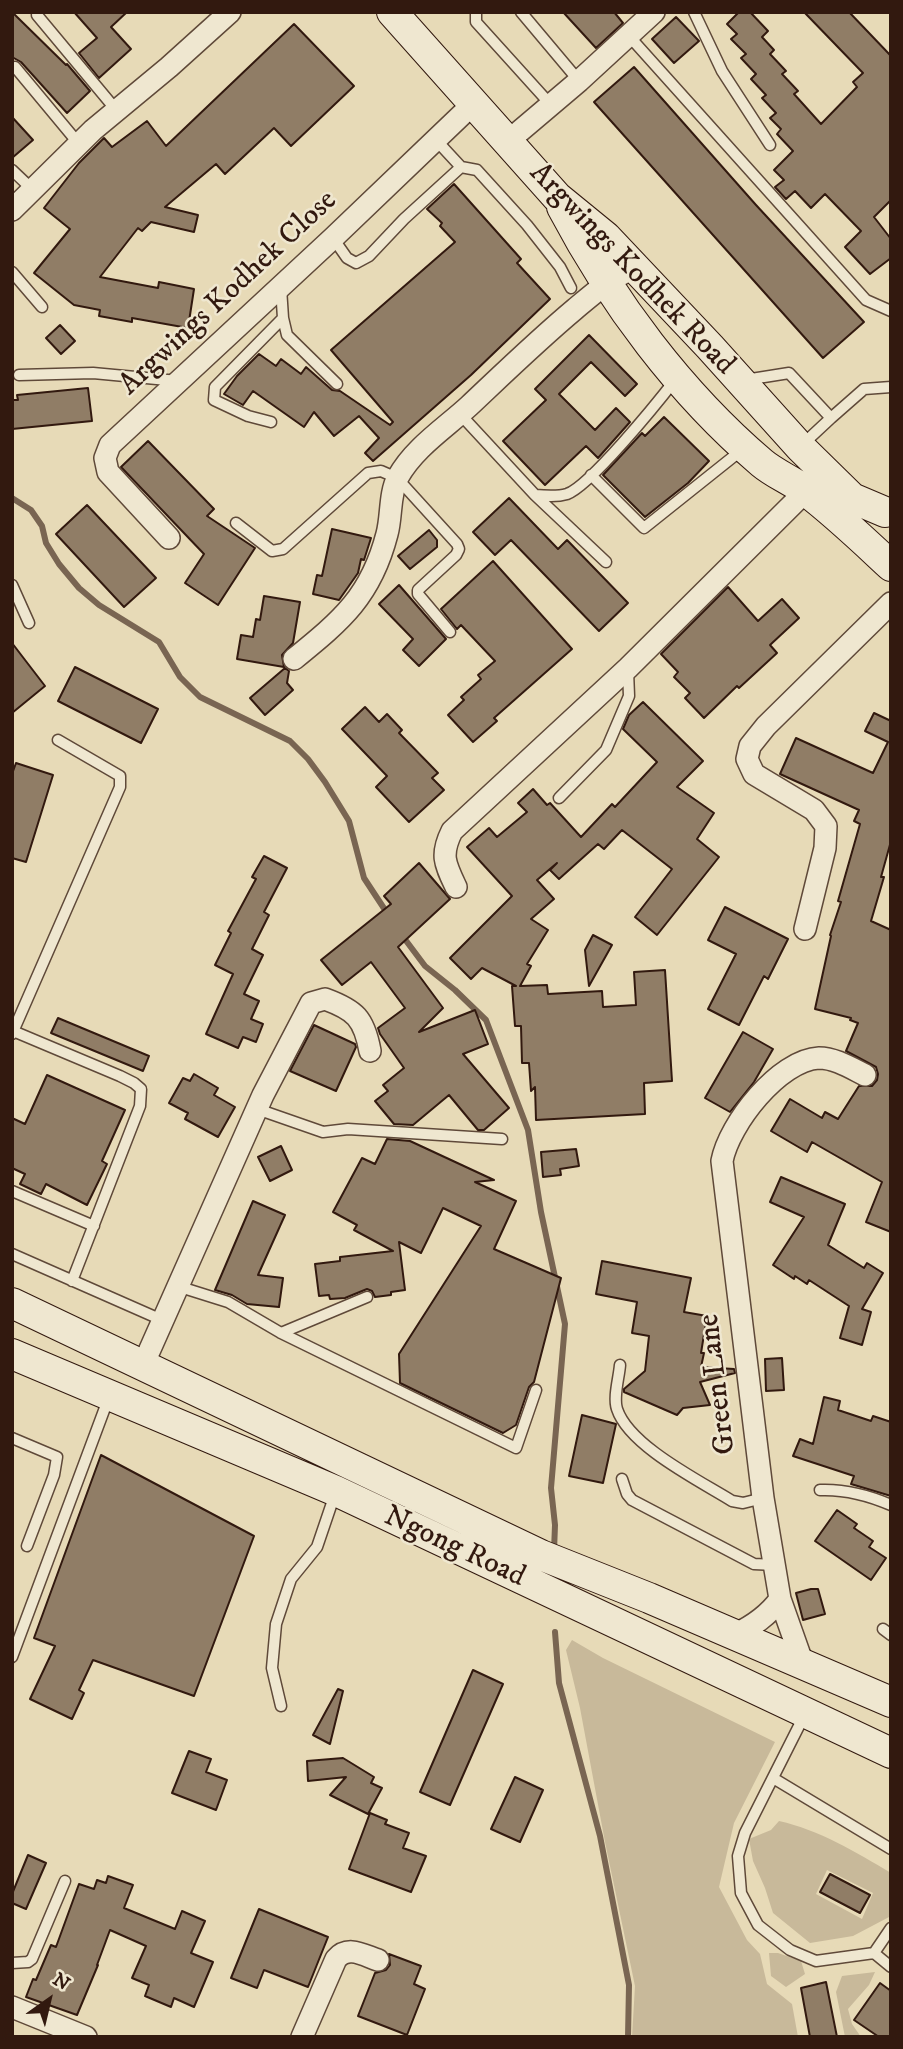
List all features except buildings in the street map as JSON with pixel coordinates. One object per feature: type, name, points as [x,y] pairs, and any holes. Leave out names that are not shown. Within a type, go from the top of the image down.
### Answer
[{"type":"main road","name":"Argwings Kodhek Road","points":[[391,12],[557,197],[606,237],[636,267],[800,447],[852,498],[888,511]]},
{"type":"main road","points":[[557,197],[606,283],[677,378],[721,426],[764,465],[806,491],[888,564]]},
{"type":"main road","points":[[888,511],[878,523],[878,537],[888,564]]},
{"type":"main road","name":"Ngong Road","points":[[12,1303],[541,1555],[891,1702]]},
{"type":"main road","name":"Ngong Road","points":[[12,1354],[336,1492],[888,1754]]},
{"type":"street","points":[[12,210],[79,144],[230,12]]},
{"type":"street","points":[[507,142],[654,12]]},
{"type":"street","name":"Argwings Kodhek Close","points":[[169,538],[108,472],[105,458],[110,445],[473,104]]},
{"type":"street","points":[[295,659],[334,626],[367,588],[381,560],[397,478],[416,453],[606,283],[636,267]]},
{"type":"street","points":[[456,887],[445,864],[444,846],[452,831],[628,668],[806,491]]},
{"type":"street","points":[[805,929],[825,848],[825,827],[814,810],[754,774],[747,759],[750,746],[766,726],[891,603]]},
{"type":"street","points":[[143,1365],[257,1109],[311,1003],[317,999],[325,999],[351,1010],[366,1030],[370,1051]]},
{"type":"street","name":"Green Lane","points":[[803,1664],[780,1599],[763,1498],[722,1161],[725,1146],[733,1132],[780,1073],[816,1058],[829,1058],[865,1075]]},
{"type":"street","points":[[734,1635],[753,1626],[773,1609],[780,1599]]},
{"type":"street","points":[[302,2037],[341,1952],[350,1951],[378,1960]]},
{"type":"street","points":[[12,2007],[80,2036]]},
{"type":"lane","points":[[476,12],[476,22],[551,104]]},
{"type":"lane","points":[[521,12],[579,81]]},
{"type":"lane","points":[[694,12],[722,71],[770,145]]},
{"type":"lane","points":[[37,15],[117,111]]},
{"type":"lane","points":[[629,36],[866,300],[891,311]]},
{"type":"lane","points":[[15,67],[79,144]]},
{"type":"lane","points":[[436,140],[461,167],[477,170],[519,216],[556,262],[571,288]]},
{"type":"lane","points":[[333,238],[346,258],[356,263],[369,256],[404,219],[461,167]]},
{"type":"lane","points":[[12,170],[32,189]]},
{"type":"lane","points":[[12,272],[42,307]]},
{"type":"lane","points":[[281,285],[287,335],[337,384]]},
{"type":"lane","points":[[271,422],[248,416],[214,400],[215,387],[283,318]]},
{"type":"lane","points":[[19,375],[93,373],[178,381]]},
{"type":"lane","points":[[739,381],[789,373],[831,418]]},
{"type":"lane","points":[[535,495],[570,493],[592,475],[677,378]]},
{"type":"lane","points":[[800,447],[864,389],[891,387]]},
{"type":"lane","points":[[460,414],[535,495],[606,562]]},
{"type":"lane","points":[[592,475],[644,528],[745,447]]},
{"type":"lane","points":[[236,523],[272,551],[278,551],[368,473],[380,471],[397,478],[459,549],[456,555],[418,590],[418,594],[450,632]]},
{"type":"lane","points":[[12,586],[29,623]]},
{"type":"lane","points":[[559,798],[606,750],[629,696],[628,668]]},
{"type":"lane","points":[[58,740],[120,776],[120,787],[13,1033],[120,1076],[141,1089],[142,1096],[72,1281]]},
{"type":"lane","points":[[257,1109],[323,1132],[348,1129],[502,1139]]},
{"type":"lane","points":[[12,1191],[94,1226]]},
{"type":"lane","points":[[12,1254],[162,1320]]},
{"type":"lane","points":[[177,1286],[228,1302],[281,1332],[516,1448],[536,1390]]},
{"type":"lane","points":[[281,1332],[367,1297]]},
{"type":"lane","points":[[620,1366],[616,1407],[636,1439],[732,1502],[743,1503],[763,1498]]},
{"type":"lane","points":[[12,1657],[110,1394]]},
{"type":"lane","points":[[12,1438],[57,1457],[54,1475],[27,1546]]},
{"type":"lane","points":[[622,1479],[632,1500],[754,1564],[775,1565]]},
{"type":"lane","points":[[820,1490],[836,1489],[870,1496],[891,1505]]},
{"type":"lane","points":[[281,1706],[272,1668],[276,1623],[291,1579],[317,1548],[336,1492]]},
{"type":"lane","points":[[806,1714],[745,1833],[738,1856],[741,1893],[758,1926],[790,1950],[816,1961],[874,1953],[891,1967]]},
{"type":"lane","points":[[773,1778],[891,1849]]},
{"type":"lane","points":[[12,1963],[29,1962],[32,1959],[65,1881]]},
{"type":"lane","points":[[874,1953],[891,1928]]},
{"type":"shaded area","points":[[572,1640],[603,1658],[775,1742],[734,1823],[719,1887],[747,1940],[760,1954],[767,1984],[792,2004],[798,2037],[632,2037],[635,1986],[566,1650]]},
{"type":"shaded area","points":[[779,1821],[808,1830],[891,1873],[891,1916],[853,1936],[810,1943],[773,1913],[753,1861],[749,1839],[771,1830]],"holes":[[[827,1870],[873,1893],[862,1919],[816,1894]]]},
{"type":"shaded area","points":[[769,1953],[778,1953],[801,1961],[805,1974],[786,1987],[771,1976]]},
{"type":"shaded area","points":[[875,1972],[869,1985],[848,2009],[852,2024],[861,2037],[845,2037],[836,1992],[842,1976]]},
{"type":"waterway","points":[[12,498],[31,510],[42,526],[46,543],[79,588],[99,605],[159,642],[180,677],[200,697],[290,741],[308,759],[349,821],[364,878],[389,916]]},
{"type":"waterway","points":[[401,934],[425,966],[486,1020],[528,1130],[541,1212],[565,1324],[551,1488],[555,1525],[554,1551]]},
{"type":"waterway","points":[[555,1632],[559,1683],[600,1836],[629,1985],[628,2037]]}]
